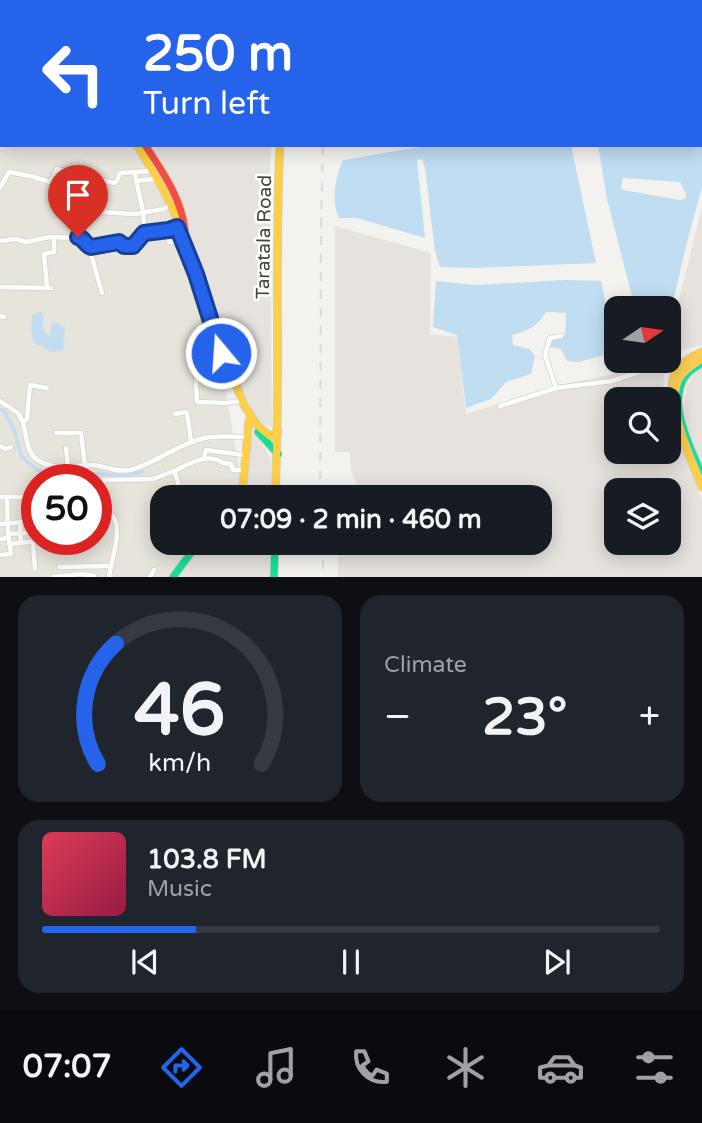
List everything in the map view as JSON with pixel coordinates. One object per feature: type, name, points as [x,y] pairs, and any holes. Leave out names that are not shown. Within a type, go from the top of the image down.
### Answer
[{"type":"main road","points":[[136,147],[180,229],[239,401],[278,454]]},
{"type":"main road","points":[[136,147],[158,178],[180,229],[229,368],[251,420],[268,436],[278,432]]},
{"type":"main road","points":[[146,147],[178,203],[186,225],[180,229]]},
{"type":"main road","name":"Taratala Road","points":[[276,485],[280,147]]},
{"type":"main road","points":[[702,352],[691,355],[682,362],[670,384],[670,392],[702,486]]},
{"type":"main road","points":[[702,361],[693,363],[683,372],[676,385],[673,400],[676,421],[702,486]]},
{"type":"main road","points":[[702,361],[684,379],[678,400],[681,419],[702,475]]},
{"type":"main road","points":[[243,485],[244,455],[251,420]]},
{"type":"main road","points":[[173,577],[189,555]]},
{"type":"main road","points":[[274,577],[275,555]]},
{"type":"street","points":[[51,181],[57,169],[116,183],[120,173],[150,171]]},
{"type":"street","points":[[0,188],[9,172],[51,181],[69,188],[75,173]]},
{"type":"street","points":[[89,246],[119,242],[124,246],[133,246],[144,233],[145,222],[135,173]]},
{"type":"street","points":[[85,201],[87,177]]},
{"type":"street","points":[[136,181],[155,179]]},
{"type":"street","points":[[64,201],[66,187]]},
{"type":"street","points":[[85,211],[132,214],[168,206]]},
{"type":"street","points":[[166,231],[169,242],[180,229]]},
{"type":"street","points":[[144,233],[180,229]]},
{"type":"street","points":[[0,241],[15,239],[24,242],[43,237],[80,238],[89,246],[102,293]]},
{"type":"street","points":[[0,287],[49,288],[44,254],[54,252],[54,237]]},
{"type":"street","points":[[556,388],[545,355],[550,338],[561,336]]},
{"type":"street","points":[[228,373],[196,380],[197,402],[239,401]]},
{"type":"street","points":[[500,406],[556,388],[611,381],[636,373]]},
{"type":"street","points":[[23,422],[27,419],[30,385],[47,388]]},
{"type":"street","points":[[0,401],[18,413],[32,454],[47,464]]},
{"type":"street","points":[[174,414],[187,413],[191,441]]},
{"type":"street","points":[[56,433],[81,433],[85,464]]},
{"type":"street","points":[[112,469],[131,470],[191,441],[208,437],[247,437]]},
{"type":"street","points":[[0,446],[6,449],[11,447]]},
{"type":"street","points":[[65,448],[68,464]]},
{"type":"street","points":[[204,458],[206,450],[244,455]]},
{"type":"street","points":[[112,480],[155,479],[204,458],[232,464],[233,470],[243,470]]},
{"type":"street","points":[[139,467],[141,480]]},
{"type":"street","points":[[174,471],[178,485]]},
{"type":"street","points":[[0,497],[21,498]]},
{"type":"street","points":[[0,555],[11,554],[7,498]]},
{"type":"street","points":[[112,515],[116,537],[112,553]]},
{"type":"street","points":[[0,524],[20,523],[21,543],[0,539]]},
{"type":"street","points":[[8,539],[20,533]]},
{"type":"street","points":[[34,555],[35,569]]},
{"type":"street","points":[[110,577],[112,555]]},
{"type":"street","points":[[59,567],[109,565]]},
{"type":"street","points":[[53,577],[82,574],[93,577],[109,565]]},
{"type":"street","points":[[150,577],[154,570]]},
{"type":"shaded area","points":[[0,147],[172,147],[207,202],[217,342],[242,485],[150,485],[150,555],[227,555],[222,577],[0,577]]},
{"type":"shaded area","points":[[150,147],[272,147],[272,427],[262,424],[253,413],[242,389],[180,204]]},
{"type":"shaded area","points":[[702,207],[702,345],[681,351],[680,296]]},
{"type":"shaded area","points":[[335,226],[431,253],[430,334],[457,337],[466,414],[556,386],[618,373],[664,373],[664,387],[604,387],[604,464],[681,464],[681,444],[702,500],[702,577],[338,577],[339,555],[552,555],[552,485],[357,485],[351,472],[350,452],[335,452]]},
{"type":"shaded area","points":[[702,368],[702,467],[684,412],[686,387],[694,374]]},
{"type":"shaded area","points":[[255,433],[271,458],[272,485],[248,485],[251,436]]},
{"type":"shaded area","points":[[198,555],[271,555],[271,577],[181,577]]},
{"type":"water","points":[[420,147],[571,147],[596,263],[440,267],[435,251],[422,159],[417,160],[425,238],[357,218],[339,218],[335,189],[343,160]]},
{"type":"water","points":[[598,147],[702,147],[702,187],[674,296],[632,296],[607,199]],"holes":[[[623,178],[680,182],[686,198],[680,200],[623,190]]]},
{"type":"water","points":[[566,280],[601,281],[604,296],[604,355],[578,362],[567,361],[561,349],[550,347],[551,340],[565,336],[566,313],[546,312],[532,327],[512,335],[513,345],[529,349],[535,356],[531,374],[506,382],[491,399],[466,408],[457,335],[433,327],[436,281],[476,285]]},
{"type":"water","points":[[39,312],[43,315],[43,329],[46,334],[50,336],[52,322],[65,327],[63,350],[51,352],[34,344],[32,315]]},
{"type":"waterway","points":[[0,409],[13,427],[22,457],[37,470],[56,474],[121,476],[143,472]]},
{"type":"railway","points":[[320,485],[323,147]]},
{"type":"railway","points":[[323,555],[323,577]]},
{"type":"traffic: fast","points":[[702,363],[688,373],[681,384],[679,397],[679,410],[686,438],[702,475]]},
{"type":"traffic: fast","points":[[258,432],[278,454]]},
{"type":"traffic: fast","points":[[173,577],[189,555]]},
{"type":"traffic: fast","points":[[274,577],[275,555]]},
{"type":"traffic: slow","points":[[138,147],[163,189],[185,235],[220,345],[244,405],[257,425],[270,436],[278,432]]},
{"type":"traffic: slow","points":[[275,485],[280,147]]},
{"type":"traffic: slow","points":[[672,387],[681,365],[702,352]]},
{"type":"traffic: slow","points":[[702,358],[680,376],[675,387],[674,401],[680,432],[702,488]]},
{"type":"traffic: slow","points":[[243,485],[249,420]]},
{"type":"traffic: jam","points":[[146,147],[176,197],[185,231]]},
{"type":"route","points":[[78,237],[91,247],[119,242],[124,246],[133,246],[144,233],[177,227],[196,274],[221,353]]}]
